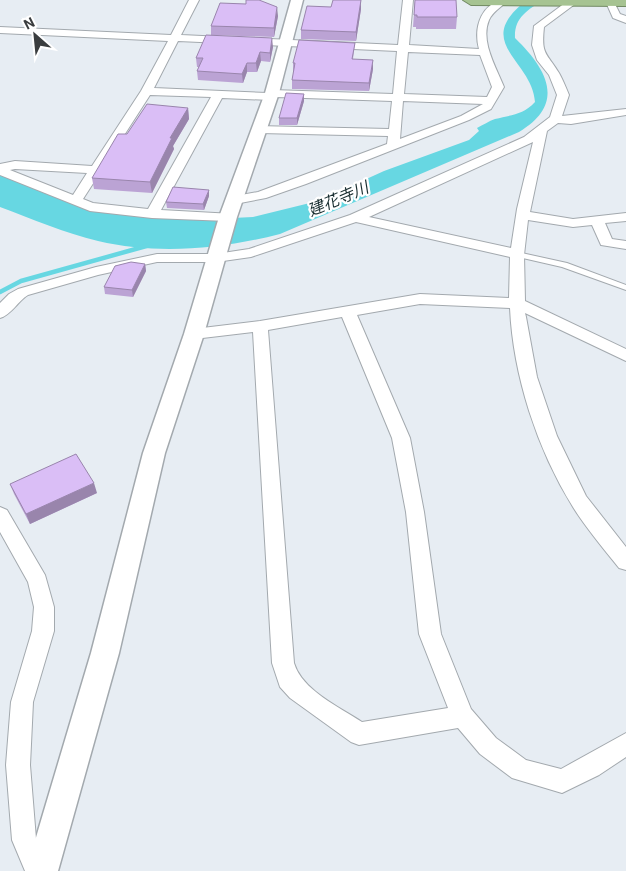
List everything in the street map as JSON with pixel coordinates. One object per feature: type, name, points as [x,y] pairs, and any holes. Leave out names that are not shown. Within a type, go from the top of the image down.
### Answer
[{"type":"highway","points":[[471,0],[626,1]]},
{"type":"street","points":[[75,202],[147,91],[194,0]]},
{"type":"street","points":[[42,871],[105,653],[154,453],[194,334],[228,217],[236,200],[272,95],[297,0]]},
{"type":"street","points":[[393,140],[408,0]]},
{"type":"street","points":[[236,200],[261,195],[393,140],[480,112],[492,101],[498,87],[483,52],[481,34],[484,18],[494,6],[503,0]]},
{"type":"street","points":[[0,313],[14,297],[23,292],[96,271],[157,258],[250,253],[355,218],[541,132],[555,119],[563,95],[554,74],[542,60],[537,45],[539,26],[574,1]]},
{"type":"street","points":[[609,1],[616,16],[626,20]]},
{"type":"street","points":[[0,30],[483,52]]},
{"type":"street","points":[[147,91],[492,101]]},
{"type":"street","points":[[152,214],[218,94]]},
{"type":"street","points":[[555,119],[571,120],[626,112]]},
{"type":"street","points":[[260,129],[393,140]]},
{"type":"street","points":[[541,132],[517,254],[517,303],[520,338],[529,378],[545,430],[575,493],[596,524],[626,562]]},
{"type":"street","points":[[0,169],[15,164],[96,170]]},
{"type":"street","points":[[0,169],[90,207],[152,214],[228,217]]},
{"type":"street","points":[[524,215],[574,223],[626,216]]},
{"type":"street","points":[[355,218],[517,254]]},
{"type":"street","points":[[597,220],[606,242],[626,244]]},
{"type":"street","points":[[194,334],[260,326],[420,299],[517,303],[626,356]]},
{"type":"street","points":[[347,310],[401,438],[414,512],[430,634],[463,716],[488,746],[520,770],[562,781],[590,768],[626,744]]},
{"type":"street","points":[[260,326],[283,662],[288,680],[298,691],[359,734],[463,716]]},
{"type":"street","points":[[0,515],[38,581],[44,607],[43,631],[22,702],[18,765],[24,840],[38,871]]},
{"type":"lane","points":[[517,254],[564,265],[626,288]]},
{"type":"water","name":"建花寺川","points":[[527,0],[544,0],[523,15],[515,31],[515,38],[536,62],[547,86],[547,98],[543,110],[534,121],[519,132],[280,234],[212,246],[166,249],[143,248],[86,238],[0,207],[0,172],[73,204],[212,219],[253,217],[318,201],[384,171],[469,140],[479,131],[477,128],[495,119],[521,112],[535,102],[525,74],[509,51],[504,40],[504,28],[511,15]]},
{"type":"building","points":[[246,0],[259,0],[277,7],[274,28],[211,26],[220,3],[246,4]]},
{"type":"building","points":[[333,0],[361,0],[356,32],[301,30],[307,6],[331,7]]},
{"type":"building","points":[[415,0],[456,0],[457,17],[417,17],[417,15],[414,15]]},
{"type":"building","points":[[206,35],[272,38],[270,53],[260,52],[256,63],[247,63],[242,74],[197,71],[203,58],[196,58]]},
{"type":"building","points":[[299,40],[355,43],[352,59],[373,60],[369,83],[292,80],[295,63],[293,63]]},
{"type":"building","points":[[286,93],[304,94],[297,118],[279,118]]},
{"type":"building","points":[[147,104],[188,108],[170,138],[172,138],[150,182],[92,178],[118,134],[127,134]]},
{"type":"building","points":[[173,187],[209,190],[203,204],[166,202]]},
{"type":"building","points":[[131,262],[145,264],[132,290],[104,287],[115,266]]},
{"type":"building","points":[[76,454],[94,483],[26,514],[10,484]]},
{"type":"waterway","points":[[0,292],[21,281],[150,245]]}]
